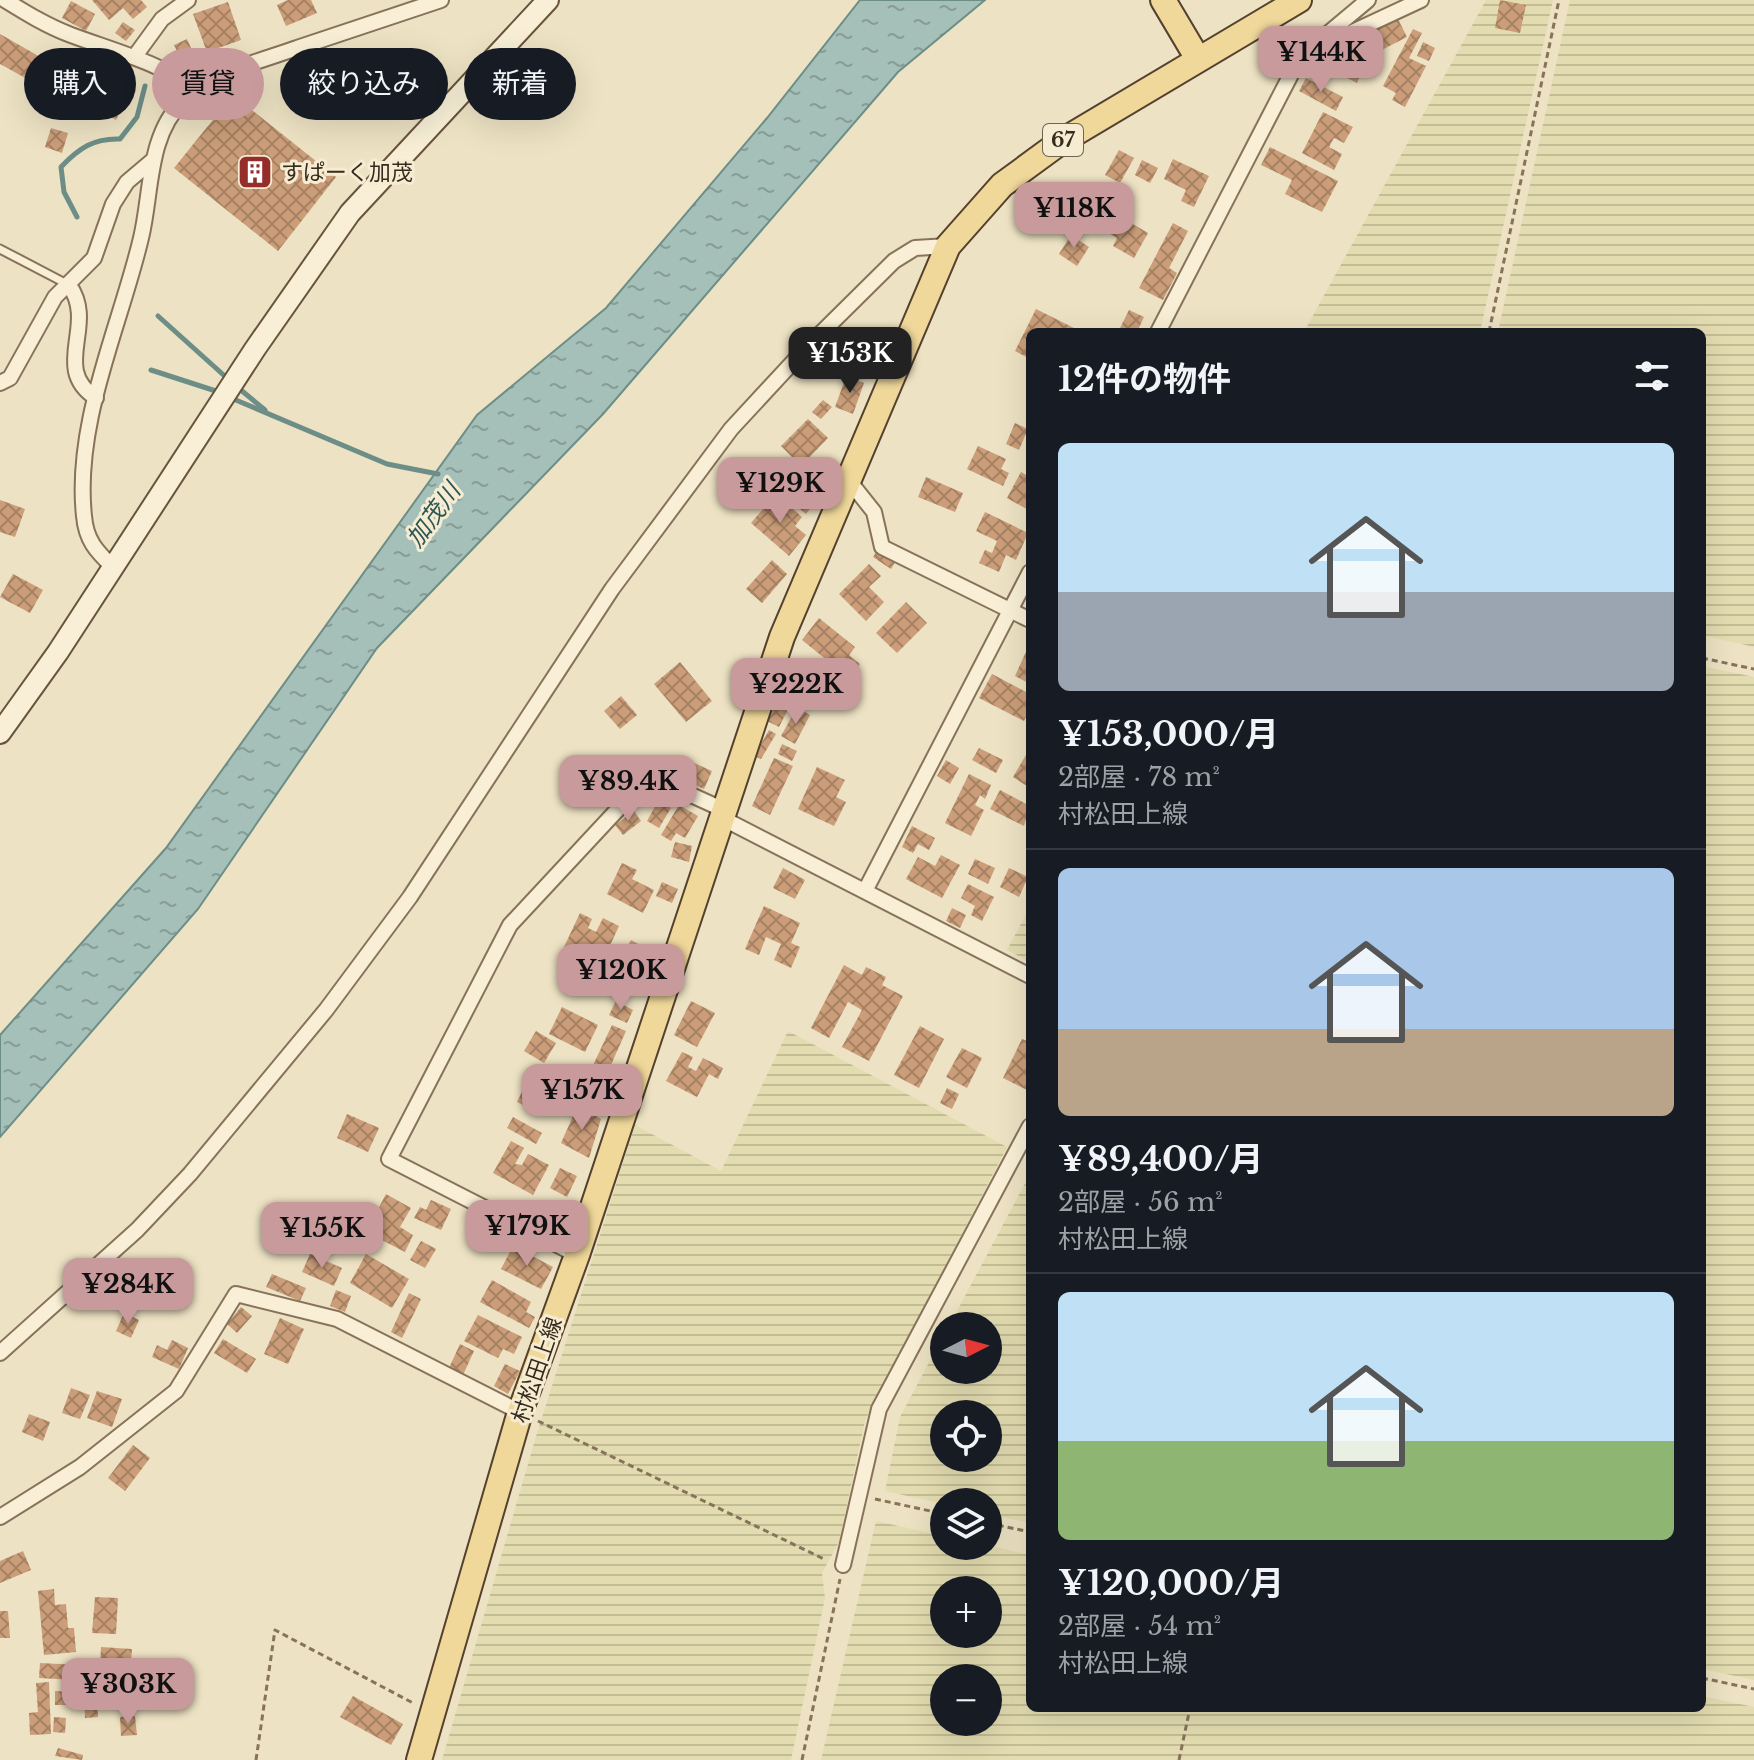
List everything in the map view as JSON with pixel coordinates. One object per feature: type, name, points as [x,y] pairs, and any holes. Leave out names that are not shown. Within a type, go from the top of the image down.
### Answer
[{"type":"main road","points":[[1163,0],[1198,59]]},
{"type":"main road","name":"村松田上線","points":[[419,1760],[520,1412],[577,1255],[721,813],[782,637],[948,246],[1002,185],[1062,141],[1299,0]]},
{"type":"street","points":[[5,0],[38,21],[113,48]]},
{"type":"street","points":[[136,55],[162,19],[188,0]]},
{"type":"street","points":[[264,60],[441,0]]},
{"type":"street","points":[[0,733],[215,415],[255,349],[350,213],[548,0]]},
{"type":"street","points":[[1160,328],[1300,57],[1368,0]]},
{"type":"street","points":[[1300,57],[1421,0]]},
{"type":"street","points":[[113,567],[92,547],[84,516],[85,464],[96,398],[142,235],[153,160],[170,120]]},
{"type":"street","points":[[0,383],[10,378],[44,314],[94,258],[113,204],[127,182],[153,160]]},
{"type":"street","points":[[0,1353],[137,1230],[180,1185],[326,1010],[410,897],[612,589],[731,429],[806,348],[894,261],[915,248],[948,246]]},
{"type":"street","points":[[69,285],[80,307],[75,375],[79,386],[96,398]]},
{"type":"street","points":[[847,478],[874,512],[882,547],[1026,618]]},
{"type":"street","points":[[866,889],[1026,579]]},
{"type":"street","points":[[577,1255],[389,1159],[510,925],[633,793],[656,779],[1026,974]]},
{"type":"street","points":[[843,1565],[879,1409],[1026,1133]]},
{"type":"street","points":[[0,1517],[80,1467],[176,1391],[236,1294],[337,1319],[520,1412]]},
{"type":"lane","points":[[0,249],[69,285]]},
{"type":"path","points":[[1490,328],[1559,0]]},
{"type":"path","points":[[1706,659],[1754,669]]},
{"type":"path","points":[[520,1412],[817,1557],[843,1565],[802,1760]]},
{"type":"path","points":[[859,1495],[930,1511]]},
{"type":"path","points":[[1002,1526],[1026,1531]]},
{"type":"path","points":[[256,1760],[275,1630],[433,1714]]},
{"type":"path","points":[[1706,1679],[1754,1689]]},
{"type":"path","points":[[1179,1760],[1189,1712]]},
{"type":"shaded area","points":[[1486,0],[1553,0],[1481,328],[1306,328]]},
{"type":"shaded area","points":[[1570,0],[1754,0],[1754,647],[1706,636],[1706,328],[1499,328]]},
{"type":"shaded area","points":[[1706,667],[1754,677],[1754,1680],[1706,1670]]},
{"type":"shaded area","points":[[1026,914],[1026,960],[1007,950]]},
{"type":"shaded area","points":[[788,1031],[1007,1147],[865,1421],[839,1542],[822,1573],[825,1598],[791,1760],[442,1760],[537,1433],[635,1125],[721,1171]]},
{"type":"shaded area","points":[[1026,1182],[1026,1522],[1002,1517],[1002,1488],[930,1488],[930,1501],[885,1491],[900,1417],[930,1360],[930,1384],[1002,1384],[1002,1312],[956,1312]]},
{"type":"shaded area","points":[[876,1521],[930,1533],[930,1560],[1002,1560],[1002,1548],[1026,1554],[1026,1712],[1706,1712],[1706,1697],[1754,1707],[1754,1760],[821,1760]]},
{"type":"water","name":"加茂川","points":[[860,0],[985,0],[898,72],[603,414],[377,648],[198,909],[0,1137],[0,1035],[166,848],[477,415],[606,308],[767,118]]},
{"type":"building","points":[[92,0],[141,0],[147,7],[133,19],[123,8],[109,20]]},
{"type":"building","points":[[288,0],[311,0],[317,13],[286,26],[277,5]]},
{"type":"building","points":[[1500,0],[1526,5],[1520,33],[1495,28]]},
{"type":"building","points":[[71,1],[95,14],[86,31],[62,18]]},
{"type":"building","points":[[228,2],[241,40],[218,48],[206,48],[193,14]]},
{"type":"building","points":[[1398,19],[1407,37],[1370,56],[1365,46],[1348,55],[1344,47]]},
{"type":"building","points":[[123,22],[135,30],[126,41],[115,33]]},
{"type":"building","points":[[1413,29],[1422,33],[1409,58],[1426,66],[1405,107],[1392,100],[1396,93],[1383,86]]},
{"type":"building","points":[[0,34],[24,48],[24,77],[0,64]]},
{"type":"building","points":[[187,39],[191,48],[176,48],[174,45]]},
{"type":"building","points":[[1423,42],[1435,48],[1429,61],[1417,56]]},
{"type":"building","points":[[1325,57],[1360,75],[1357,83],[1321,65]]},
{"type":"building","points":[[1306,78],[1343,97],[1336,111],[1299,91]]},
{"type":"building","points":[[1323,112],[1353,127],[1344,143],[1334,138],[1329,147],[1342,154],[1334,170],[1302,153]]},
{"type":"building","name":"すぱーく加茂","points":[[213,120],[264,120],[336,177],[278,251],[174,168]]},
{"type":"building","points":[[51,128],[68,133],[62,153],[45,147]]},
{"type":"building","points":[[1270,147],[1338,181],[1322,212],[1285,194],[1292,180],[1261,165]]},
{"type":"building","points":[[1119,150],[1134,158],[1120,183],[1105,175]]},
{"type":"building","points":[[1173,159],[1209,176],[1194,207],[1181,201],[1186,190],[1164,179]]},
{"type":"building","points":[[1142,160],[1158,168],[1150,183],[1135,175]]},
{"type":"building","points":[[1115,202],[1131,211],[1126,220],[1148,233],[1134,258],[1113,246],[1117,238],[1100,228]]},
{"type":"building","points":[[1173,223],[1188,231],[1169,268],[1177,273],[1163,300],[1139,288]]},
{"type":"building","points":[[1071,235],[1089,247],[1077,266],[1059,254]]},
{"type":"building","points":[[1036,309],[1074,328],[1026,328]]},
{"type":"building","points":[[1129,310],[1144,317],[1139,328],[1120,328]]},
{"type":"building","points":[[1026,329],[1026,357],[1015,351]]},
{"type":"building","points":[[846,377],[864,383],[853,414],[835,407]]},
{"type":"building","points":[[823,400],[832,407],[821,419],[812,412]]},
{"type":"building","points":[[808,419],[828,438],[801,466],[781,446]]},
{"type":"building","points":[[1015,423],[1026,428],[1019,450],[1006,444]]},
{"type":"building","points":[[978,446],[1006,459],[1001,469],[1009,473],[1003,486],[967,469]]},
{"type":"building","points":[[765,460],[779,472],[771,481],[757,468]]},
{"type":"building","points":[[1021,472],[1026,475],[1026,509],[1007,498]]},
{"type":"building","points":[[785,475],[802,489],[807,482],[821,494],[806,514],[775,488]]},
{"type":"building","points":[[926,477],[963,493],[955,512],[918,497]]},
{"type":"building","points":[[776,494],[802,517],[795,526],[806,535],[789,556],[751,523]]},
{"type":"building","points":[[0,500],[25,509],[15,537],[0,532]]},
{"type":"building","points":[[985,512],[1026,532],[1026,538],[1016,560],[1006,555],[999,572],[979,563],[985,550],[992,553],[997,541],[976,531]]},
{"type":"building","points":[[878,549],[896,561],[891,569],[873,557]]},
{"type":"building","points":[[772,560],[787,574],[762,603],[746,589]]},
{"type":"building","points":[[869,564],[881,576],[869,587],[884,602],[866,621],[839,594]]},
{"type":"building","points":[[13,574],[43,590],[30,613],[0,597]]},
{"type":"building","points":[[906,602],[927,623],[897,653],[876,633]]},
{"type":"building","points":[[819,618],[855,647],[849,655],[860,664],[849,678],[802,640]]},
{"type":"building","points":[[1026,652],[1026,682],[1015,676]]},
{"type":"building","points":[[680,662],[712,701],[686,722],[654,684]]},
{"type":"building","points":[[992,674],[1026,692],[1026,717],[1024,721],[979,698]]},
{"type":"building","points":[[785,688],[796,694],[779,727],[767,721]]},
{"type":"building","points":[[621,696],[637,715],[620,729],[604,711]]},
{"type":"building","points":[[797,707],[810,715],[795,744],[781,736]]},
{"type":"building","points":[[769,730],[776,734],[761,759],[754,756]]},
{"type":"building","points":[[782,744],[797,751],[792,761],[778,754]]},
{"type":"building","points":[[979,748],[1003,760],[996,773],[972,760]]},
{"type":"building","points":[[1026,755],[1026,785],[1013,777]]},
{"type":"building","points":[[774,758],[793,766],[770,815],[752,806]]},
{"type":"building","points":[[685,759],[712,771],[704,789],[677,777]]},
{"type":"building","points":[[946,760],[959,768],[950,784],[937,776]]},
{"type":"building","points":[[817,767],[845,780],[836,797],[846,802],[834,826],[798,809]]},
{"type":"building","points":[[969,774],[991,785],[985,799],[980,795],[975,805],[984,810],[971,836],[945,823]]},
{"type":"building","points":[[1000,790],[1026,804],[1024,826],[990,809]]},
{"type":"building","points":[[658,801],[671,808],[659,828],[647,821]]},
{"type":"building","points":[[679,805],[698,816],[685,838],[676,833],[671,841],[661,835]]},
{"type":"building","points":[[634,811],[641,821],[623,835],[615,825]]},
{"type":"building","points":[[912,826],[935,838],[929,850],[918,844],[913,853],[902,847]]},
{"type":"building","points":[[675,842],[692,846],[689,862],[671,857]]},
{"type":"building","points":[[941,855],[960,865],[942,898],[906,879],[918,857],[935,866]]},
{"type":"building","points":[[975,859],[995,868],[988,884],[968,874]]},
{"type":"building","points":[[622,863],[637,870],[632,879],[654,890],[643,913],[607,894]]},
{"type":"building","points":[[783,868],[805,880],[795,899],[773,888]]},
{"type":"building","points":[[1009,868],[1026,876],[1019,897],[1000,887]]},
{"type":"building","points":[[662,882],[678,889],[672,903],[656,896]]},
{"type":"building","points":[[968,884],[994,897],[982,921],[971,915],[975,906],[961,898]]},
{"type":"building","points":[[764,906],[800,923],[791,943],[800,947],[791,968],[774,960],[781,944],[766,937],[759,955],[745,949]]},
{"type":"building","points":[[952,908],[966,915],[960,928],[946,921]]},
{"type":"building","points":[[580,913],[592,919],[588,928],[596,932],[603,918],[619,926],[601,965],[564,947]]},
{"type":"building","points":[[631,940],[651,951],[629,990],[609,978]]},
{"type":"building","points":[[844,965],[862,975],[866,967],[886,977],[882,985],[903,996],[869,1061],[842,1047],[862,1010],[848,1002],[829,1038],[811,1028]]},
{"type":"building","points":[[616,1001],[633,1010],[627,1023],[609,1015]]},
{"type":"building","points":[[691,1001],[715,1013],[697,1047],[674,1035]]},
{"type":"building","points":[[562,1007],[598,1025],[585,1052],[549,1034]]},
{"type":"building","points":[[612,1025],[626,1031],[603,1083],[588,1076]]},
{"type":"building","points":[[920,1026],[944,1039],[919,1088],[894,1075]]},
{"type":"building","points":[[536,1031],[556,1043],[544,1063],[524,1051]]},
{"type":"building","points":[[1022,1039],[1026,1040],[1026,1090],[1003,1078]]},
{"type":"building","points":[[962,1048],[982,1058],[967,1088],[946,1077]]},
{"type":"building","points":[[682,1052],[693,1057],[688,1067],[696,1071],[703,1058],[723,1068],[718,1079],[709,1074],[697,1097],[666,1081]]},
{"type":"building","points":[[533,1070],[572,1090],[560,1115],[534,1102],[531,1109],[517,1102]]},
{"type":"building","points":[[947,1088],[959,1094],[952,1109],[940,1103]]},
{"type":"building","points":[[578,1105],[601,1119],[589,1158],[561,1143]]},
{"type":"building","points":[[347,1114],[379,1128],[368,1152],[337,1138]]},
{"type":"building","points":[[513,1117],[542,1133],[536,1144],[507,1128]]},
{"type":"building","points":[[511,1141],[524,1148],[515,1164],[522,1165],[528,1154],[549,1165],[533,1195],[493,1173]]},
{"type":"building","points":[[560,1168],[577,1176],[567,1197],[550,1188]]},
{"type":"building","points":[[386,1194],[411,1208],[400,1227],[413,1235],[405,1252],[366,1232]]},
{"type":"building","points":[[431,1200],[451,1209],[441,1230],[414,1218],[420,1207],[426,1210]]},
{"type":"building","points":[[554,1212],[568,1219],[559,1238],[545,1231]]},
{"type":"building","points":[[421,1241],[436,1249],[425,1268],[410,1260]]},
{"type":"building","points":[[513,1246],[553,1267],[541,1289],[501,1269]]},
{"type":"building","points":[[310,1254],[342,1268],[334,1286],[302,1272]]},
{"type":"building","points":[[366,1254],[409,1279],[392,1308],[350,1283]]},
{"type":"building","points":[[272,1274],[306,1288],[300,1301],[266,1287]]},
{"type":"building","points":[[492,1280],[531,1302],[526,1312],[535,1317],[529,1328],[480,1302]]},
{"type":"building","points":[[336,1290],[351,1296],[345,1312],[330,1306]]},
{"type":"building","points":[[409,1293],[421,1299],[402,1338],[391,1332]]},
{"type":"building","points":[[241,1307],[252,1316],[237,1333],[227,1324]]},
{"type":"building","points":[[124,1313],[139,1320],[131,1338],[116,1331]]},
{"type":"building","points":[[478,1315],[522,1337],[514,1354],[503,1349],[498,1358],[464,1341]]},
{"type":"building","points":[[280,1318],[304,1329],[288,1364],[264,1354]]},
{"type":"building","points":[[223,1339],[256,1359],[247,1373],[214,1353]]},
{"type":"building","points":[[172,1340],[188,1348],[179,1369],[152,1357],[157,1345],[167,1350]]},
{"type":"building","points":[[460,1344],[474,1351],[463,1375],[449,1368]]},
{"type":"building","points":[[505,1364],[520,1371],[508,1394],[494,1386]]},
{"type":"building","points":[[71,1388],[90,1395],[80,1419],[62,1413]]},
{"type":"building","points":[[97,1391],[122,1399],[112,1427],[87,1418]]},
{"type":"building","points":[[29,1414],[50,1422],[43,1441],[22,1432]]},
{"type":"building","points":[[133,1445],[150,1458],[125,1491],[108,1478]]},
{"type":"building","points":[[23,1551],[31,1570],[0,1583],[0,1561]]},
{"type":"building","points":[[54,1589],[55,1605],[66,1604],[68,1628],[74,1628],[76,1652],[44,1655],[38,1591]]},
{"type":"building","points":[[95,1597],[118,1598],[116,1634],[92,1633]]},
{"type":"building","points":[[0,1611],[8,1611],[10,1638],[0,1638]]},
{"type":"building","points":[[101,1647],[132,1649],[131,1662],[111,1661],[110,1682],[39,1678],[40,1663],[100,1666]]},
{"type":"building","points":[[49,1682],[51,1734],[30,1735],[29,1713],[38,1712],[36,1683]]},
{"type":"building","points":[[96,1688],[98,1717],[85,1718],[84,1689]]},
{"type":"building","points":[[55,1691],[72,1692],[72,1705],[55,1705]]},
{"type":"building","points":[[353,1696],[403,1724],[391,1745],[340,1717]]},
{"type":"building","points":[[135,1716],[137,1735],[121,1736],[120,1717]]},
{"type":"building","points":[[54,1717],[66,1718],[65,1733],[53,1732]]},
{"type":"building","points":[[58,1748],[83,1755],[82,1760],[55,1756]]},
{"type":"waterway","points":[[77,217],[64,192],[61,167],[88,146],[102,140],[120,139],[137,117],[145,86]]},
{"type":"waterway","points":[[158,316],[228,379]]},
{"type":"waterway","points":[[151,370],[222,393]]},
{"type":"waterway","points":[[236,386],[265,410]]},
{"type":"waterway","name":"加茂川","points":[[231,398],[387,464],[438,474]]},
{"type":"place","name":"すぱーく加茂","points":[[255,172]]}]
